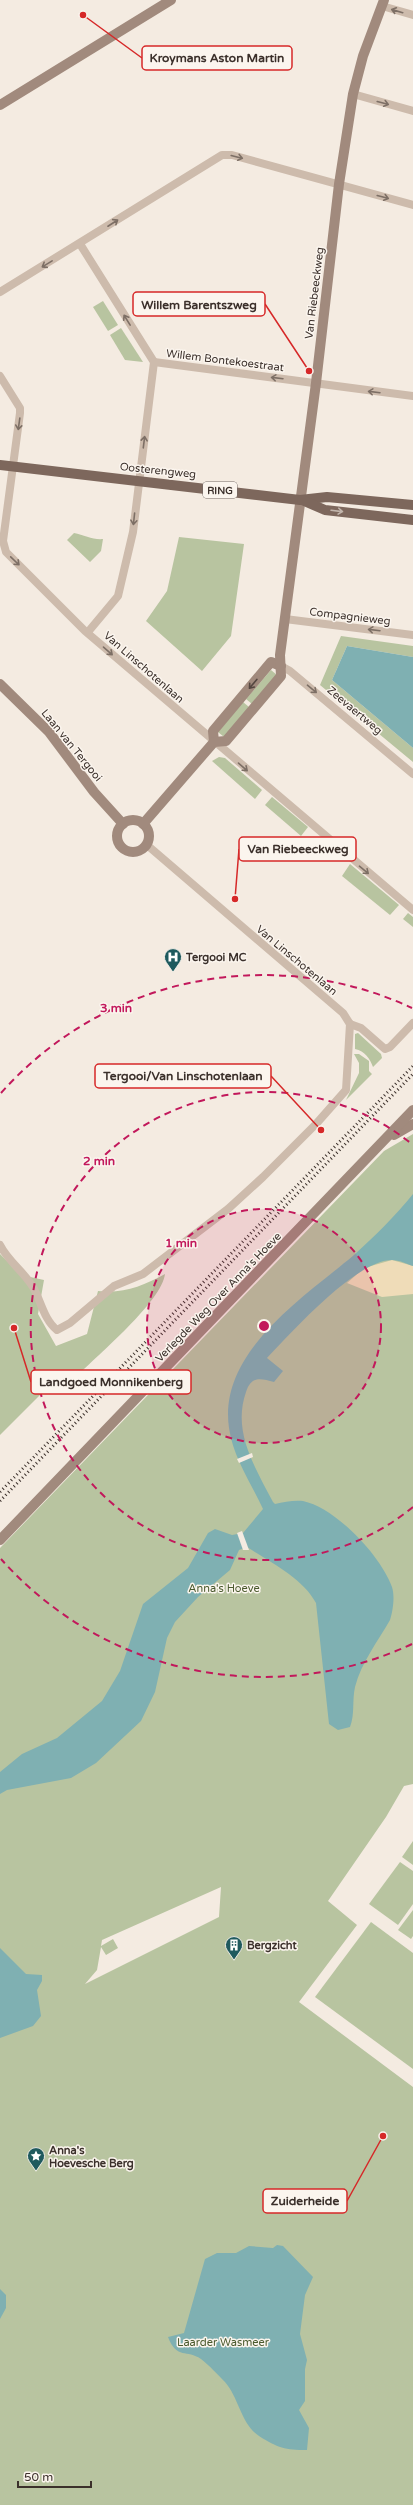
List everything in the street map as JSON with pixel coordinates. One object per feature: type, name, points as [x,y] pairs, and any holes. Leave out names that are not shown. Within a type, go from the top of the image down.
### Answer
[{"type":"main road","name":"RING","points":[[0,465],[13,466]]},
{"type":"main road","name":"Oosterengweg","points":[[13,466],[300,500],[327,497],[413,505]]},
{"type":"main road","name":"Oosterengweg","points":[[300,500],[325,510],[413,520]]},
{"type":"street","points":[[0,105],[171,0]]},
{"type":"street","points":[[383,3],[413,15]]},
{"type":"street","name":"Van Riebeeckweg","points":[[143,824],[214,742],[226,740],[281,676],[280,655],[316,383],[339,184],[353,94],[363,56],[383,3]]},
{"type":"street","points":[[353,94],[413,111]]},
{"type":"street","points":[[0,292],[222,155],[232,155],[413,205]]},
{"type":"street","points":[[80,244],[154,362],[133,532],[118,596],[88,632]]},
{"type":"street","name":"Willem Bontekoestraat","points":[[154,362],[413,396]]},
{"type":"street","name":"Van Linschotenlaan","points":[[0,376],[20,408],[3,540],[6,552],[88,632],[214,742],[413,910]]},
{"type":"street","name":"Compagnieweg","points":[[285,619],[413,635]]},
{"type":"street","name":"Van Riebeeckweg","points":[[214,742],[213,730],[271,662],[281,666]]},
{"type":"street","name":"Zeevaertweg","points":[[281,666],[290,671],[413,774]]},
{"type":"street","name":"Laan van Tergooi","points":[[0,684],[49,732],[98,797],[123,824]]},
{"type":"street","points":[[133,820],[143,824],[149,834],[147,845],[137,852],[123,849],[118,837],[123,824],[133,820]]},
{"type":"street","name":"Van Linschotenlaan","points":[[147,845],[343,1013],[350,1024],[361,1028],[385,1049],[390,1047],[413,1023]]},
{"type":"street","points":[[0,1245],[8,1257],[33,1286],[51,1326],[57,1330],[70,1323],[114,1286],[143,1274],[228,1208],[263,1177],[331,1108],[346,1090],[348,1082],[350,1024]]},
{"type":"street","name":"Verlegde Weg Over Anna's Hoeve","points":[[0,1540],[387,1140],[413,1110]]},
{"type":"street","name":"Verlegde Weg Over Anna's Hoeve","points":[[387,1140],[413,1124]]},
{"type":"green space","points":[[103,301],[118,325],[108,331],[93,307]]},
{"type":"green space","points":[[121,328],[143,362],[125,360],[110,335]]},
{"type":"green space","points":[[74,533],[92,538],[103,539],[101,551],[90,562],[67,540]]},
{"type":"green space","points":[[179,537],[244,544],[231,636],[202,671],[146,621],[167,591]]},
{"type":"green space","points":[[341,636],[413,646],[413,657],[347,646],[332,680],[413,748],[413,762],[320,685]]},
{"type":"green space","points":[[271,670],[277,675],[252,704],[246,699]]},
{"type":"green space","points":[[243,702],[249,707],[224,737],[218,732]]},
{"type":"green space","points":[[219,757],[225,758],[262,790],[255,799],[212,761]]},
{"type":"green space","points":[[272,797],[308,827],[301,836],[265,805]]},
{"type":"green space","points":[[350,864],[399,905],[390,915],[342,876]]},
{"type":"green space","points":[[408,913],[413,917],[413,927],[403,919]]},
{"type":"green space","points":[[358,1033],[381,1054],[382,1058],[373,1067],[367,1056],[355,1049],[355,1034]]},
{"type":"green space","points":[[354,1054],[359,1054],[369,1061],[369,1071],[372,1074],[346,1100],[359,1073],[359,1063]]},
{"type":"green space","name":"Anna's Hoeve","points":[[413,1134],[413,1784],[404,1786],[386,1817],[328,1901],[357,1925],[299,2002],[413,2087],[413,2505],[0,2505],[0,1548],[384,1151]],"holes":[[[221,1887],[219,1917],[85,1984],[97,1970],[101,1947],[106,1955],[118,1948],[113,1939],[101,1946],[102,1940]]]},
{"type":"green space","points":[[0,1254],[21,1275],[44,1280],[38,1314],[56,1346],[87,1334],[98,1291],[107,1292],[133,1288],[165,1274],[161,1285],[153,1298],[141,1313],[113,1342],[77,1376],[58,1377],[0,1435]]},
{"type":"green space","points":[[413,1841],[413,1865],[402,1857]]},
{"type":"green space","points":[[400,1862],[413,1871],[413,1904],[398,1925],[369,1904]]},
{"type":"green space","points":[[413,1910],[413,1936],[411,1939],[398,1930]]},
{"type":"green space","points":[[371,1922],[413,1953],[413,2069],[315,1997]]},
{"type":"sand","points":[[392,1260],[413,1266],[413,1294],[382,1297],[347,1283],[364,1268]]},
{"type":"water","points":[[347,646],[413,657],[413,748],[332,680]]},
{"type":"water","points":[[413,1194],[413,1266],[395,1260],[377,1263],[343,1284],[308,1316],[267,1358],[283,1371],[274,1382],[260,1379],[253,1381],[248,1387],[242,1407],[244,1435],[248,1449],[259,1476],[273,1502],[275,1504],[303,1501],[316,1505],[343,1523],[368,1548],[378,1561],[392,1587],[393,1604],[390,1620],[361,1669],[354,1692],[352,1722],[350,1727],[338,1730],[329,1724],[316,1603],[295,1578],[247,1547],[239,1550],[230,1570],[198,1597],[175,1622],[167,1638],[155,1692],[141,1721],[96,1763],[71,1778],[7,1790],[0,1794],[0,1772],[22,1754],[57,1738],[102,1701],[120,1671],[143,1604],[188,1568],[208,1533],[215,1529],[232,1535],[243,1533],[263,1509],[238,1460],[231,1439],[229,1428],[229,1401],[237,1375],[250,1351],[268,1329],[311,1289],[362,1248],[392,1218]]},
{"type":"water","points":[[0,1948],[26,1974],[42,1975],[42,1981],[37,1990],[41,2016],[33,2026],[0,2038]]},
{"type":"water","name":"Laarder Wasmeer","points":[[277,2245],[283,2246],[313,2277],[305,2295],[300,2334],[307,2360],[305,2369],[305,2401],[299,2410],[309,2428],[307,2450],[282,2448],[259,2436],[248,2425],[230,2388],[225,2382],[201,2359],[175,2349],[168,2337],[184,2333],[205,2259],[217,2253],[236,2253],[249,2246],[273,2248]]},
{"type":"water","points":[[0,2289],[6,2295],[6,2308],[0,2319]]},
{"type":"pier","points":[[252,1453],[253,1457],[239,1463],[237,1459]]},
{"type":"pier","points":[[242,1531],[249,1550],[243,1550],[237,1533]]},
{"type":"railway","points":[[0,1492],[413,1066]]},
{"type":"railway","points":[[0,1501],[413,1074]]},
{"type":"place","name":"Kroymans Aston Martin","points":[[83,15]]},
{"type":"place","name":"Willem Barentszweg","points":[[309,371]]},
{"type":"place","name":"Van Riebeeckweg","points":[[235,899]]},
{"type":"place","name":"Tergooi MC","points":[[173,972]]},
{"type":"place","name":"Tergooi/Van Linschotenlaan","points":[[321,1130]]},
{"type":"place","name":"Landgoed Monnikenberg","points":[[14,1328]]},
{"type":"place","name":"Bergzicht","points":[[234,1960]]},
{"type":"place","name":"Zuiderheide","points":[[383,2136]]},
{"type":"place","name":"Anna's Hoevesche Berg","points":[[36,2171]]}]
